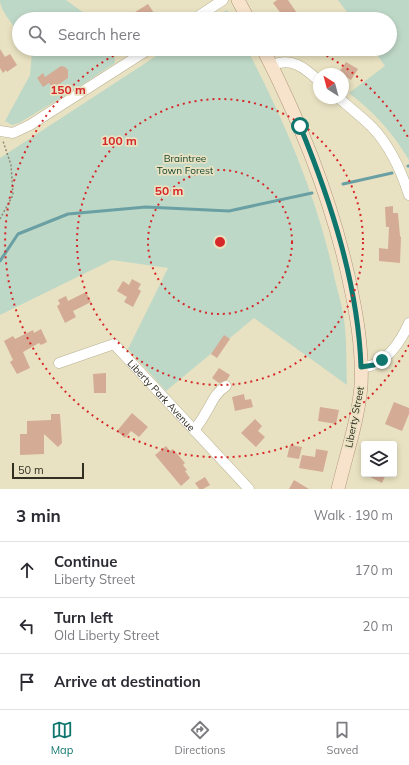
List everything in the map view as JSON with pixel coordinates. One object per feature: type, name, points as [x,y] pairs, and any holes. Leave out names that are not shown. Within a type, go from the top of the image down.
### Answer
[{"type":"main road","points":[[238,0],[244,12]]},
{"type":"main road","name":"Liberty Street","points":[[266,56],[306,141],[318,172],[334,222],[356,312],[359,333],[361,386],[356,415],[338,489]]},
{"type":"street","points":[[205,12],[223,0]]},
{"type":"street","points":[[2,132],[13,133],[30,125],[138,56]]},
{"type":"street","points":[[271,66],[284,61],[294,63],[304,68],[313,76]]},
{"type":"street","points":[[346,104],[371,126],[382,139],[397,164],[409,195]]},
{"type":"street","points":[[361,367],[374,365],[382,360],[400,340],[409,323]]},
{"type":"street","name":"Liberty Park Avenue","points":[[59,363],[114,344],[249,489]]},
{"type":"street","points":[[194,430],[206,413],[212,401],[220,390],[226,386]]},
{"type":"path","points":[[0,219],[13,195],[11,164],[4,145],[2,132]]},
{"type":"green space","points":[[0,0],[66,0],[83,12],[12,12],[12,24],[4,13]]},
{"type":"green space","points":[[338,0],[409,0],[409,160],[382,124],[367,108],[349,93],[385,66],[378,56],[397,56],[397,12],[347,12]]},
{"type":"green space","points":[[32,56],[114,56],[115,63],[74,90],[19,123],[12,125],[5,121],[30,75]]},
{"type":"green space","name":"Braintree Town Forest","points":[[156,56],[250,56],[274,104],[299,162],[310,191],[328,250],[344,316],[347,385],[254,318],[166,391],[128,349],[168,268],[112,260],[0,315],[0,158]]},
{"type":"building","points":[[277,0],[288,0],[296,12],[280,12],[273,3]]},
{"type":"building","points":[[148,4],[153,12],[135,12]]},
{"type":"building","points":[[0,49],[5,57],[10,54],[17,65],[3,73],[0,68]]},
{"type":"building","points":[[346,62],[358,69],[351,80],[349,79],[349,68],[342,68]]},
{"type":"building","points":[[61,66],[68,70],[68,78],[53,88],[49,83],[43,87],[37,78],[43,73],[45,77]]},
{"type":"building","points":[[393,206],[393,213],[398,213],[401,237],[400,263],[379,261],[379,248],[388,249],[389,227],[386,227],[385,207]]},
{"type":"building","points":[[132,279],[141,284],[138,289],[141,291],[133,307],[124,302],[127,297],[117,291],[123,281],[129,285]]},
{"type":"building","points":[[86,292],[91,302],[73,311],[76,317],[65,323],[57,306],[60,304],[58,300],[66,296],[68,301]]},
{"type":"building","points":[[41,329],[47,342],[41,345],[39,343],[23,352],[30,368],[17,374],[10,362],[13,360],[4,341],[13,336],[15,339],[33,330],[34,333]]},
{"type":"building","points":[[224,335],[230,339],[217,358],[211,354]]},
{"type":"building","points":[[219,368],[230,375],[227,380],[219,383],[212,378]]},
{"type":"building","points":[[106,373],[106,393],[94,393],[93,374]]},
{"type":"building","points":[[244,394],[245,400],[251,399],[253,407],[235,411],[232,397]]},
{"type":"building","points":[[394,402],[409,408],[409,414],[402,431],[385,424]]},
{"type":"building","points":[[320,407],[339,410],[336,424],[318,421]]},
{"type":"building","points":[[132,413],[148,427],[139,437],[131,431],[125,438],[117,431]]},
{"type":"building","points":[[51,414],[60,414],[62,443],[58,447],[44,434],[44,454],[20,455],[20,434],[27,434],[27,421],[51,420]]},
{"type":"building","points":[[255,419],[262,426],[258,431],[265,437],[256,447],[241,433]]},
{"type":"building","points":[[290,445],[302,447],[299,459],[287,457]]},
{"type":"building","points":[[166,446],[170,451],[173,449],[185,463],[183,465],[187,470],[185,471],[190,478],[181,486],[155,455]]},
{"type":"building","points":[[316,449],[328,451],[323,472],[299,468],[302,455],[315,457]]},
{"type":"building","points":[[205,477],[210,485],[203,489],[199,489],[195,483]]},
{"type":"building","points":[[370,477],[385,477],[382,483]]},
{"type":"building","points":[[294,480],[309,489],[289,489]]},
{"type":"waterway","points":[[343,184],[392,173]]},
{"type":"waterway","points":[[0,261],[18,234],[68,214],[146,207],[229,211],[312,193]]},
{"type":"route","points":[[300,126],[324,190],[343,252],[358,322],[361,367],[374,365],[382,360]]}]
